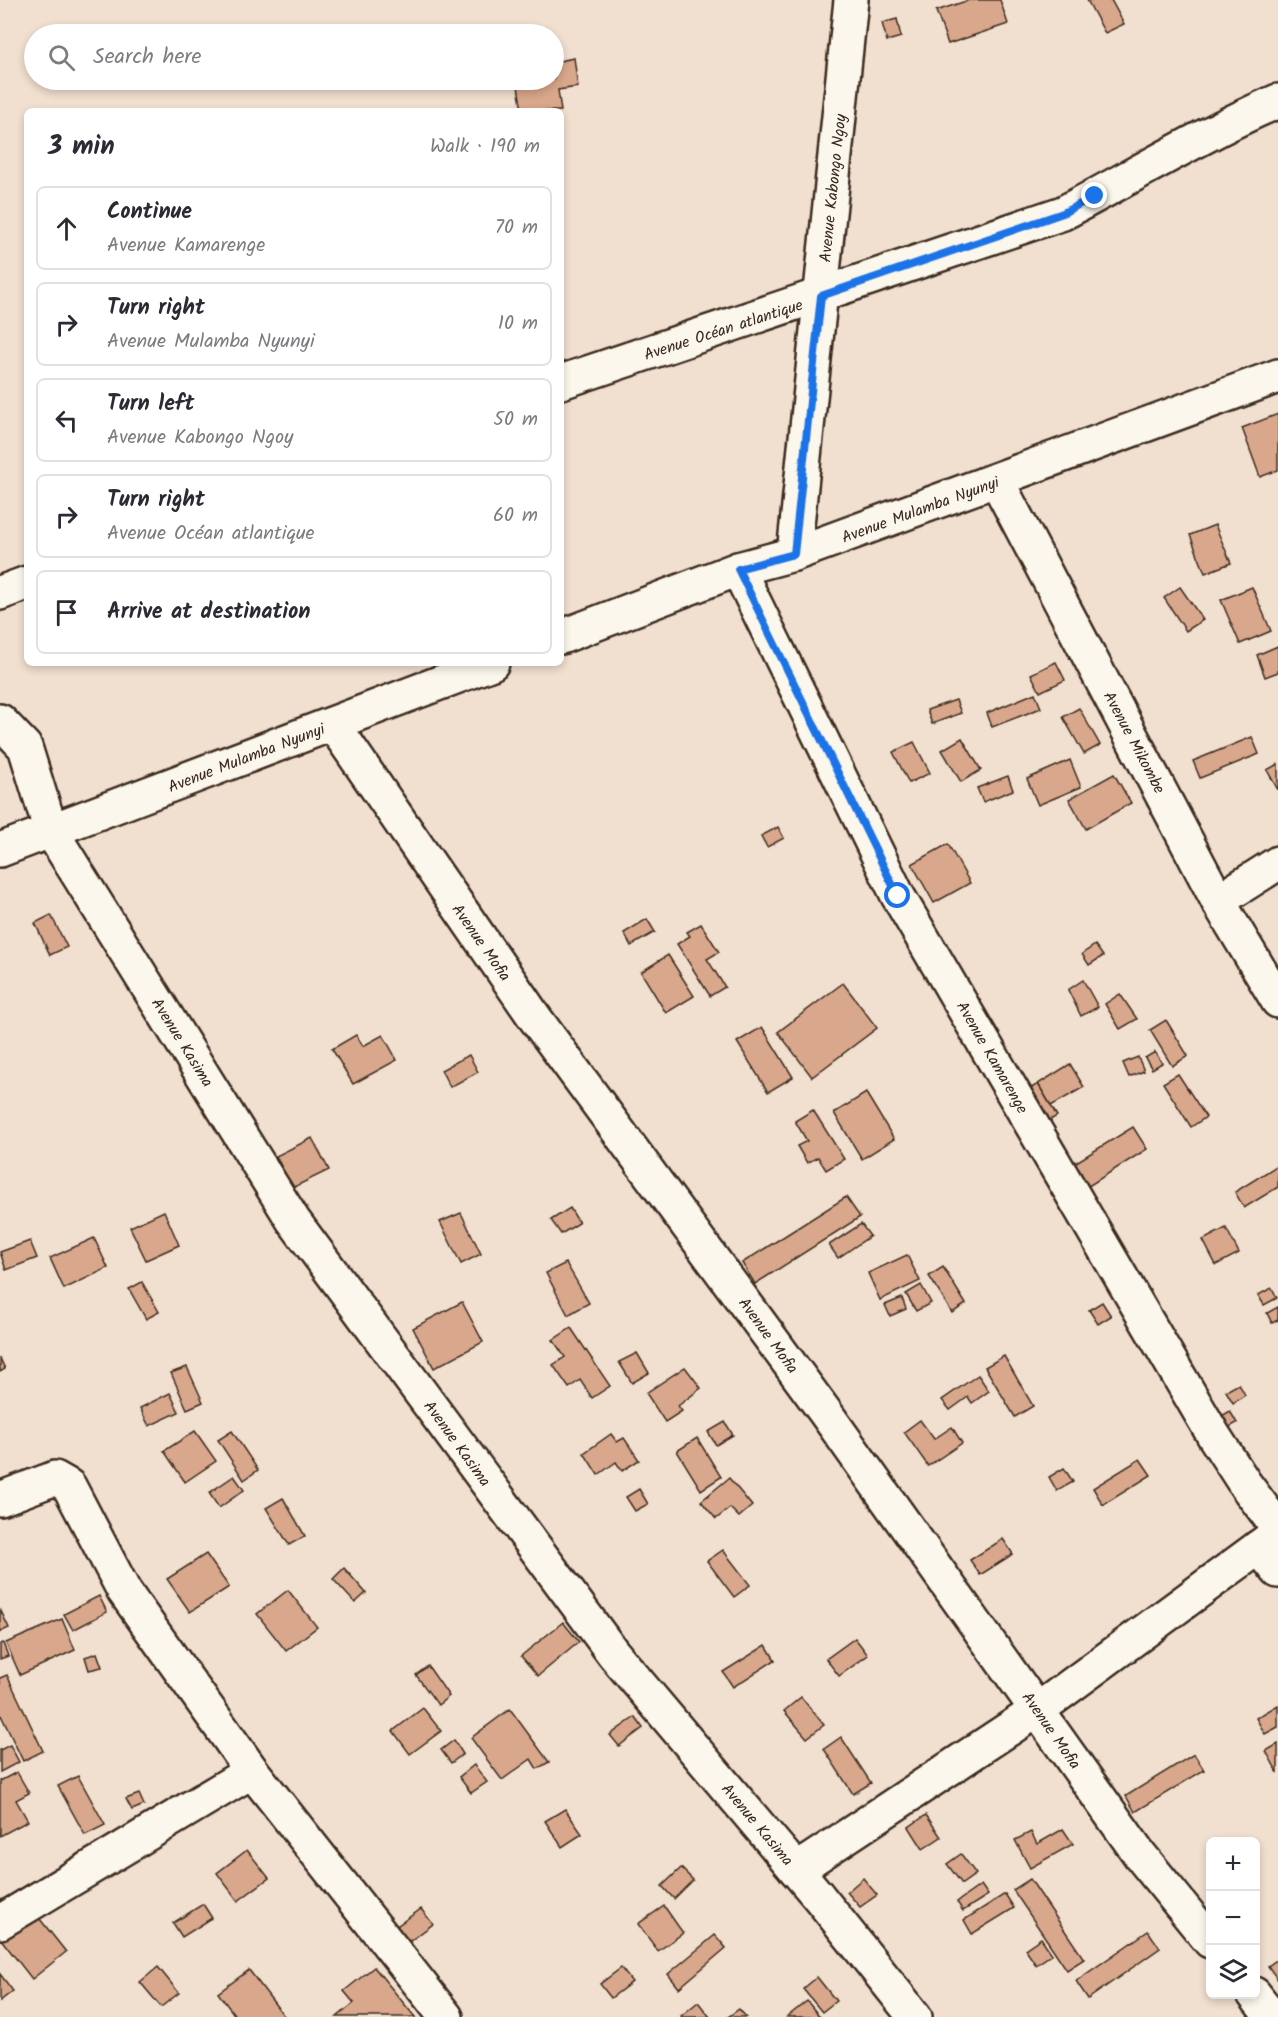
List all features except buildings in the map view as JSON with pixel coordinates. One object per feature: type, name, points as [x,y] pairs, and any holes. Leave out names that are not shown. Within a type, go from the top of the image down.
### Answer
[{"type":"street","name":"Avenue Kabongo Ngoy","points":[[794,554],[851,0]]},
{"type":"street","name":"Avenue Océan atlantique","points":[[564,381],[1063,213],[1136,171],[1238,118],[1278,101]]},
{"type":"street","name":"Avenue Mulamba Nyunyi","points":[[564,636],[738,569],[794,554],[1278,376]]},
{"type":"street","name":"Avenue Mikombe","points":[[997,481],[1218,901],[1278,1001]]},
{"type":"street","name":"Avenue Kamarenge","points":[[738,569],[898,896],[1214,1436],[1245,1484],[1273,1545]]},
{"type":"street","points":[[0,593],[24,584]]},
{"type":"street","name":"Avenue Mulamba Nyunyi","points":[[0,850],[484,666]]},
{"type":"street","name":"Avenue Kasima","points":[[0,721],[26,747],[51,831],[294,1220],[613,1653],[796,1870],[915,2017]]},
{"type":"street","name":"Avenue Mofia","points":[[333,724],[535,1018],[825,1412],[1140,1855],[1206,1936]]},
{"type":"street","points":[[1218,901],[1278,863]]},
{"type":"street","points":[[0,1499],[55,1478],[63,1480],[69,1486],[124,1591],[252,1771],[446,2017]]},
{"type":"street","points":[[796,1870],[1038,1709],[1273,1545]]},
{"type":"street","points":[[0,1922],[252,1771]]},
{"type":"street","points":[[1257,1999],[1272,2017]]},
{"type":"route","points":[[898,896],[738,569],[794,554],[821,296],[1063,213],[1095,196]]}]
